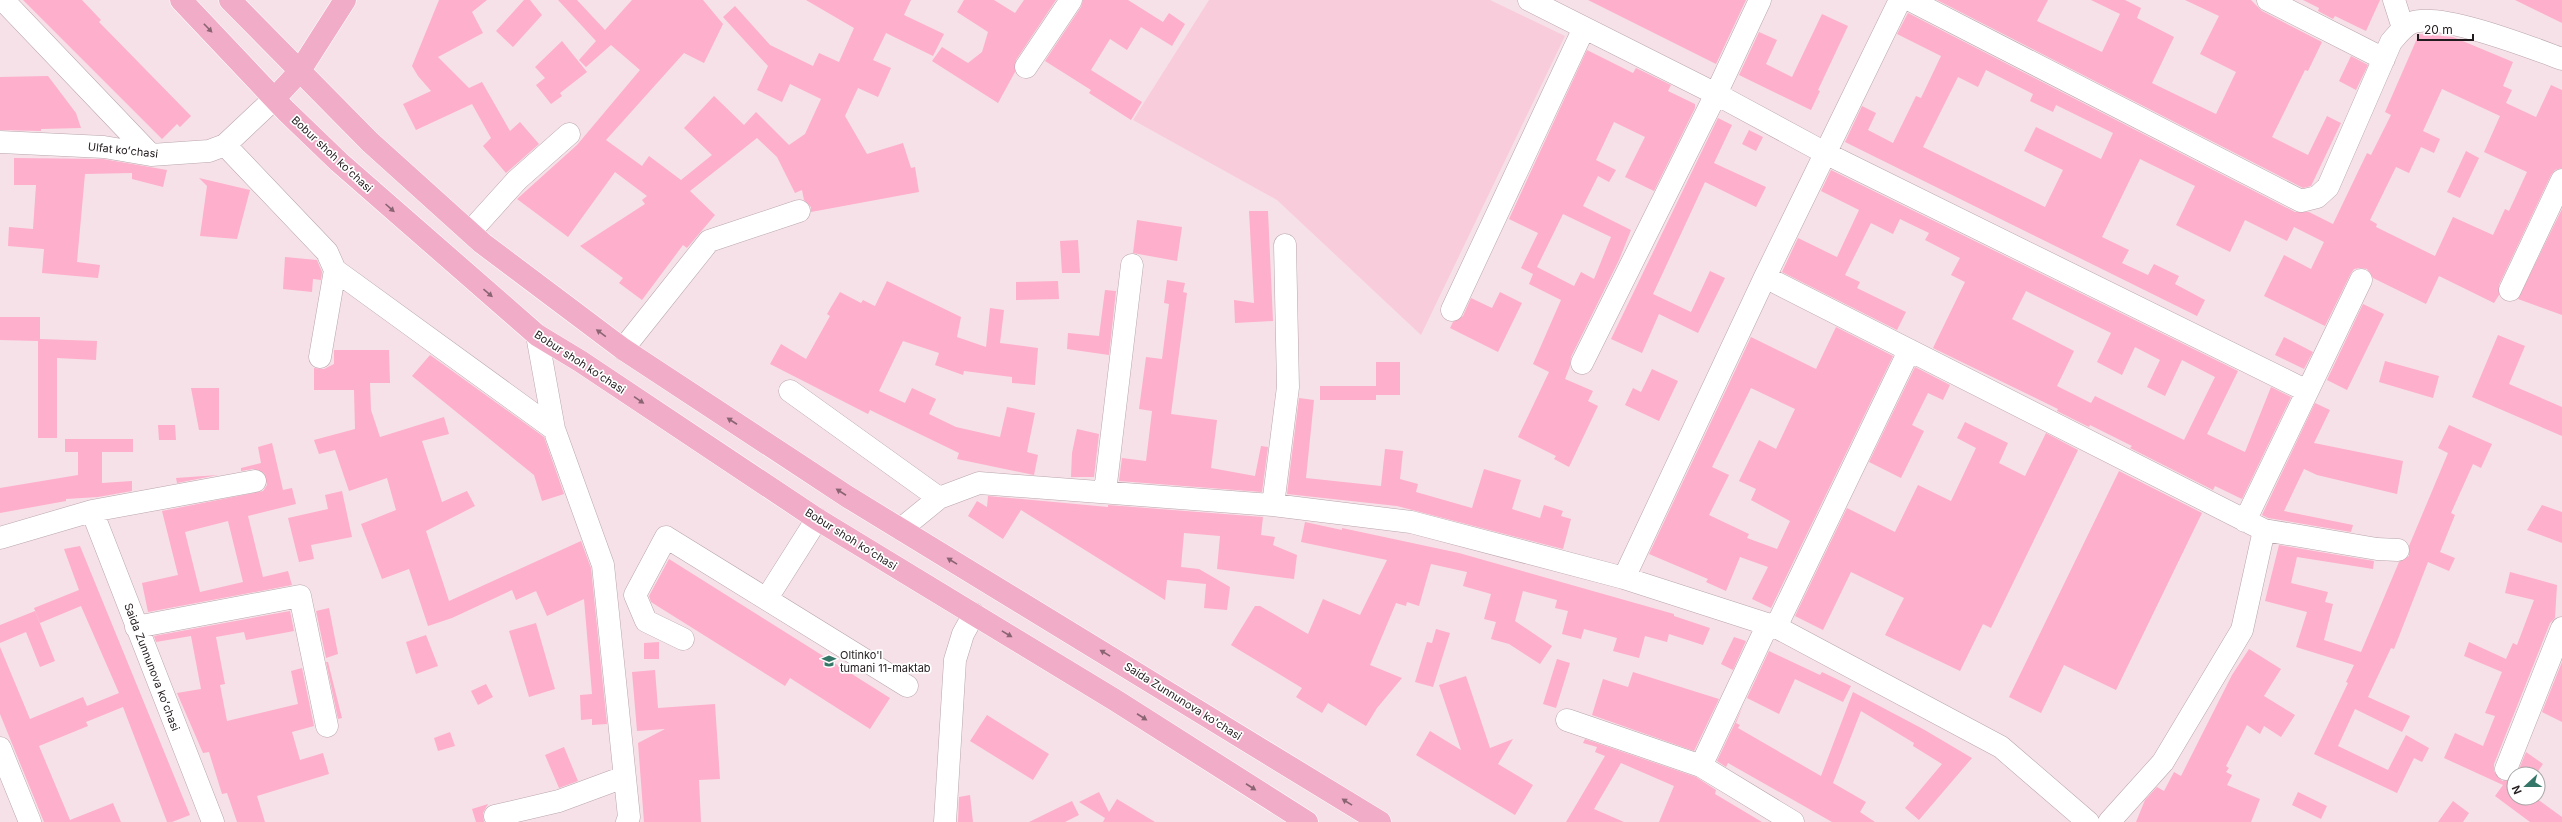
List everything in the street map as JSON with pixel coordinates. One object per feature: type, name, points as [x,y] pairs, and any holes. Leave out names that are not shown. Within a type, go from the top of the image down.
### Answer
[{"type":"main road","name":"Bobur shoh koʻchasi","points":[[181,0],[275,98],[350,172],[537,335],[580,361],[817,519],[974,614]]},
{"type":"main road","points":[[230,0],[299,72],[370,142],[470,232],[623,349],[901,529]]},
{"type":"main road","points":[[275,98],[299,72],[339,3]]},
{"type":"main road","name":"Saida Zunnunova ko'chasi","points":[[901,529],[1134,670],[1380,822]]},
{"type":"main road","points":[[974,614],[1115,700],[1307,822]]},
{"type":"main road","points":[[1115,700],[1134,670]]},
{"type":"street","points":[[3,0],[151,155]]},
{"type":"street","points":[[1026,67],[1071,0]]},
{"type":"street","points":[[1528,0],[1557,6],[1584,28],[1716,94],[1827,154],[2306,391]]},
{"type":"street","points":[[1582,363],[1716,94],[1760,0]]},
{"type":"street","points":[[1624,578],[1765,277],[1827,154],[1900,0]]},
{"type":"street","points":[[1910,0],[2301,201],[2317,197],[2328,187],[2391,42],[2402,28],[2412,22],[2434,21],[2495,34],[2562,59]]},
{"type":"street","points":[[2268,0],[2384,59]]},
{"type":"street","points":[[2394,0],[2402,28]]},
{"type":"street","points":[[1452,310],[1584,28]]},
{"type":"street","name":"Ulfat koʻchasi","points":[[0,142],[104,147],[151,155],[190,154],[209,151],[225,145],[275,98]]},
{"type":"street","points":[[470,232],[517,180],[569,134]]},
{"type":"street","points":[[225,145],[327,252],[335,270],[554,429]]},
{"type":"street","points":[[2510,290],[2562,180]]},
{"type":"street","points":[[623,349],[708,241],[799,211]]},
{"type":"street","points":[[1273,505],[1288,387],[1285,245]]},
{"type":"street","points":[[1105,492],[1132,265]]},
{"type":"street","points":[[320,357],[335,270]]},
{"type":"street","points":[[1765,277],[2255,526],[2377,549],[2398,550]]},
{"type":"street","points":[[2109,822],[2164,762],[2242,630],[2255,526],[2306,391],[2362,280]]},
{"type":"street","points":[[537,335],[554,429],[603,565],[629,817],[627,822]]},
{"type":"street","points":[[1701,766],[1909,351]]},
{"type":"street","points":[[790,391],[939,498]]},
{"type":"street","points":[[0,538],[92,511],[256,481]]},
{"type":"street","points":[[901,529],[939,498],[979,483],[1273,505],[1411,522],[1624,578],[1772,625],[2001,747],[2088,822]]},
{"type":"street","name":"Saida Zunnunova koʻchasi","points":[[92,511],[213,822]]},
{"type":"street","points":[[767,598],[817,519]]},
{"type":"street","points":[[683,639],[646,621],[635,594],[666,537],[767,598],[907,686]]},
{"type":"street","points":[[136,627],[300,596],[327,726]]},
{"type":"street","points":[[945,822],[955,660],[963,634],[974,614]]},
{"type":"street","points":[[2507,766],[2562,628]]},
{"type":"street","points":[[1567,720],[1701,766],[1793,822]]},
{"type":"street","points":[[0,748],[30,822]]},
{"type":"street","points":[[495,816],[559,801],[624,777]]},
{"type":"shaded area","points":[[1209,0],[1490,0],[1565,36],[1421,335],[1277,200],[1133,120]]},
{"type":"building","points":[[23,0],[82,0],[101,20],[99,22],[191,116],[180,127],[177,124],[162,139]]},
{"type":"building","points":[[439,0],[487,0],[472,12],[483,33],[438,57],[469,88],[482,82],[510,131],[520,122],[539,144],[506,173],[483,146],[491,138],[472,104],[416,130],[403,104],[431,91],[418,76],[412,66]]},
{"type":"building","points":[[524,0],[530,0],[542,15],[513,47],[496,31]]},
{"type":"building","points":[[558,0],[577,0],[605,30],[632,0],[703,0],[723,24],[704,63],[684,53],[606,140],[642,166],[649,156],[681,180],[712,155],[684,128],[714,96],[744,125],[756,112],[789,145],[805,134],[821,99],[790,84],[782,102],[757,90],[768,66],[723,17],[735,6],[770,45],[813,66],[819,53],[839,62],[854,28],[806,0],[911,0],[904,15],[944,34],[933,56],[886,33],[873,60],[891,68],[878,97],[858,88],[845,116],[867,154],[903,143],[911,168],[915,167],[919,192],[811,212],[811,207],[804,200],[802,190],[795,193],[777,157],[757,138],[690,191],[715,215],[687,248],[683,245],[642,300],[619,283],[623,278],[580,246],[645,204],[642,200],[647,196],[615,172],[568,237],[517,199],[577,145],[640,70],[611,45],[586,67],[579,60],[596,41]]},
{"type":"building","points":[[964,0],[994,0],[1015,13],[1024,0],[1056,0],[1016,60],[1015,72],[998,103],[932,61],[942,47],[968,63],[982,52],[988,32],[957,12]]},
{"type":"building","points":[[1083,0],[1128,0],[1163,22],[1169,13],[1185,24],[1172,46],[1141,27],[1127,50],[1110,39],[1091,70],[1142,102],[1131,120],[1089,93],[1091,90],[1045,61],[1081,7]]},
{"type":"building","points":[[1588,0],[1746,0],[1716,64]]},
{"type":"building","points":[[1937,0],[2048,0],[2037,21],[2102,52],[2120,14],[2091,0],[2125,0],[2141,8],[2137,18],[2174,37],[2152,83],[2216,114],[2236,72],[2200,54],[2219,16],[2185,0],[2251,0],[2262,11],[2322,42],[2308,71],[2305,70],[2272,137],[2308,155],[2327,116],[2341,123],[2311,186],[2303,188]]},
{"type":"building","points":[[2303,0],[2380,0],[2366,31],[2335,16],[2333,19],[2318,11],[2319,8]]},
{"type":"building","points":[[2515,0],[2562,0],[2562,23]]},
{"type":"building","points":[[1908,13],[2295,212],[2309,212],[2333,224],[2367,153],[2371,155],[2391,115],[2385,112],[2419,34],[2453,37],[2513,62],[2503,86],[2512,90],[2506,103],[2536,117],[2551,85],[2562,90],[2562,168],[2555,170],[2551,175],[2499,285],[2499,295],[2494,303],[2439,276],[2426,304],[2373,278],[2367,269],[2360,268],[2354,269],[2350,275],[2325,326],[2264,296],[2284,255],[2311,269],[2324,242],[2294,227],[2287,241],[2245,220],[2230,252],[2176,225],[2195,186],[2140,159],[2102,237],[2129,250],[2122,263],[2148,275],[2154,264],[2179,276],[2175,284],[2205,300],[2197,316],[1845,142],[1862,106],[1876,113],[1868,130],[1893,143],[1916,96],[1921,98],[1941,56],[1897,34]],"holes":[[[1986,70],[2033,94],[2030,101],[2053,112],[2056,105],[2113,133],[2101,159],[2036,127],[2024,151],[2063,170],[2045,207],[1923,147],[1958,77],[1978,87]],[[2442,89],[2500,116],[2484,152],[2527,172],[2509,211],[2505,209],[2493,235],[2453,217],[2435,256],[2376,227],[2377,224],[2370,220],[2396,167],[2409,173],[2421,147],[2434,153],[2440,139],[2423,131]]]},
{"type":"building","points":[[1822,14],[1848,26],[1818,90],[1820,91],[1811,110],[1739,75],[1759,32],[1777,40],[1766,64],[1792,77]]},
{"type":"building","points":[[562,41],[587,72],[560,93],[562,96],[551,104],[536,85],[545,78],[535,67]]},
{"type":"building","points":[[1587,50],[1633,73],[1636,68],[1671,85],[1668,91],[1695,104],[1695,108],[1654,191],[1625,177],[1645,137],[1614,122],[1596,160],[1616,170],[1609,182],[1598,176],[1583,206],[1631,230],[1619,260],[1571,357],[1570,366],[1565,379],[1593,391],[1588,401],[1598,406],[1569,467],[1554,459],[1556,456],[1518,437],[1549,372],[1533,364],[1561,300],[1529,284],[1533,274],[1521,268],[1538,233],[1509,219]],"holes":[[[1563,214],[1611,237],[1594,279],[1581,272],[1574,286],[1537,267]]]},
{"type":"building","points":[[2351,56],[2368,65],[2356,90],[2339,81]]},
{"type":"building","points":[[48,76],[76,113],[81,128],[41,129],[41,131],[0,130],[0,77]]},
{"type":"building","points":[[1718,118],[1732,125],[1714,163],[1766,187],[1756,207],[1705,182],[1653,294],[1691,312],[1710,271],[1725,278],[1698,333],[1659,314],[1642,353],[1611,339]]},
{"type":"building","points":[[1749,130],[1763,137],[1756,151],[1742,144]]},
{"type":"building","points":[[2466,151],[2479,158],[2460,198],[2447,192]]},
{"type":"building","points":[[14,158],[103,159],[167,170],[163,187],[132,179],[132,173],[85,174],[77,262],[100,265],[98,278],[42,273],[44,249],[8,246],[9,227],[33,229],[36,185],[14,185]]},
{"type":"building","points":[[1831,170],[2238,371],[2207,434],[2245,452],[2271,387],[2291,397],[2242,499],[2215,486],[2213,490],[2130,448],[2132,446],[2090,425],[2089,427],[2057,411],[2058,409],[1933,348],[1965,282],[1951,275],[1960,258],[1925,240],[1929,233],[1900,219],[1893,234],[1871,223],[1845,275],[1860,282],[1857,288],[1906,312],[1897,330],[1782,272],[1798,238],[1837,257],[1859,210],[1821,191]],"holes":[[[2026,291],[2111,333],[2097,362],[2122,375],[2135,347],[2160,360],[2147,387],[2165,396],[2182,360],[2215,377],[2184,440],[2095,396],[2091,403],[2057,386],[2074,351],[2012,319]]]},
{"type":"building","points":[[199,178],[250,190],[237,239],[200,236],[207,186]]},
{"type":"building","points":[[2562,209],[2562,315],[2518,299]]},
{"type":"building","points":[[1249,211],[1268,211],[1273,321],[1235,323],[1234,300],[1254,303]]},
{"type":"building","points":[[1137,220],[1182,227],[1177,261],[1133,253]]},
{"type":"building","points":[[1078,240],[1080,273],[1062,273],[1060,241]]},
{"type":"building","points":[[285,257],[317,260],[322,272],[321,280],[313,279],[312,292],[283,289]]},
{"type":"building","points":[[1167,280],[1185,283],[1183,292],[1187,293],[1171,414],[1217,420],[1211,468],[1255,476],[1261,446],[1268,447],[1262,492],[1119,481],[1122,458],[1146,461],[1152,411],[1139,409],[1146,357],[1162,359],[1169,304],[1164,303]]},
{"type":"building","points":[[887,281],[961,317],[957,337],[986,347],[990,308],[1004,310],[1000,343],[1038,348],[1035,385],[1012,383],[1012,377],[964,371],[963,375],[935,365],[939,353],[903,341],[879,391],[905,403],[912,388],[936,399],[929,414],[956,427],[1000,437],[1007,407],[1035,413],[1027,452],[1038,455],[1034,475],[957,459],[959,453],[870,410],[868,414],[770,364],[781,344],[806,359],[830,316],[827,314],[840,292],[861,303],[863,300],[875,306]]},
{"type":"building","points":[[1058,281],[1059,299],[1016,300],[1016,282]]},
{"type":"building","points":[[1105,290],[1116,291],[1109,355],[1067,349],[1068,333],[1099,336]]},
{"type":"building","points":[[1500,292],[1522,303],[1498,352],[1450,328],[1453,322],[1463,316],[1471,298],[1492,308]]},
{"type":"building","points":[[2363,304],[2384,314],[2347,390],[2327,380]]},
{"type":"building","points":[[0,317],[40,317],[40,339],[97,341],[96,360],[57,358],[57,438],[38,438],[38,341],[0,340]]},
{"type":"building","points":[[1836,327],[1893,356],[1771,608],[1752,599],[1768,567],[1740,557],[1726,591],[1706,582],[1708,579],[1649,554],[1751,337],[1816,369]],"holes":[[[1751,388],[1795,409],[1776,449],[1759,440],[1739,481],[1756,489],[1751,500],[1790,521],[1777,549],[1747,538],[1749,534],[1709,515],[1729,475],[1712,467]]]},
{"type":"building","points":[[2498,335],[2525,346],[2509,384],[2562,407],[2562,436],[2472,397]]},
{"type":"building","points":[[2284,337],[2313,352],[2304,369],[2275,355]]},
{"type":"building","points":[[334,350],[389,350],[390,383],[370,383],[371,410],[380,437],[444,417],[449,434],[422,441],[442,502],[467,491],[475,506],[426,531],[449,601],[581,541],[591,568],[607,724],[592,725],[592,719],[581,720],[580,695],[592,694],[584,599],[547,616],[536,591],[516,600],[512,590],[452,618],[428,626],[409,569],[382,579],[361,524],[396,510],[387,478],[349,491],[335,450],[319,454],[314,440],[355,429],[354,390],[314,390],[314,368],[324,369],[334,364]]},
{"type":"building","points":[[430,355],[544,437],[564,494],[542,501],[534,475],[412,376]]},
{"type":"building","points":[[2385,361],[2439,376],[2433,398],[2379,382]]},
{"type":"building","points":[[1376,362],[1400,362],[1400,395],[1376,395]]},
{"type":"building","points":[[1915,367],[1950,385],[1943,400],[1928,393],[1912,425],[1924,431],[1901,478],[1869,462]]},
{"type":"building","points":[[1652,369],[1678,381],[1659,421],[1625,405],[1633,388],[1641,392]]},
{"type":"building","points":[[1320,386],[1376,386],[1376,400],[1320,400]]},
{"type":"building","points":[[191,388],[219,388],[219,430],[199,430]]},
{"type":"building","points":[[1299,398],[1314,400],[1306,478],[1381,486],[1385,449],[1403,451],[1400,479],[1418,484],[1416,492],[1472,508],[1484,469],[1521,480],[1512,509],[1540,518],[1544,505],[1563,511],[1561,516],[1571,519],[1563,549],[1397,506],[1287,494]]},
{"type":"building","points":[[2315,403],[2330,410],[2314,443],[2403,461],[2397,494],[2317,475],[2304,469],[2284,511],[2353,525],[2351,532],[2268,518],[2262,515]]},
{"type":"building","points":[[1965,422],[2008,443],[1999,463],[2025,476],[2046,433],[2078,450],[1991,628],[1983,624],[1960,671],[1885,635],[1904,598],[1851,572],[1823,630],[1795,616],[1847,508],[1895,532],[1918,485],[1951,501],[1976,448],[1957,438]]},
{"type":"building","points":[[158,425],[175,425],[176,440],[159,440]]},
{"type":"building","points":[[2449,425],[2492,444],[2481,468],[2473,464],[2451,513],[2455,515],[2440,552],[2455,558],[2449,571],[2428,562],[2394,649],[2391,648],[2368,697],[2410,716],[2402,732],[2355,709],[2338,746],[2388,770],[2406,735],[2429,748],[2422,762],[2414,758],[2397,793],[2314,754],[2348,683],[2346,682],[2354,665],[2296,647],[2307,612],[2265,601],[2279,545],[2374,561],[2373,569],[2297,557],[2291,583],[2328,592],[2325,602],[2333,604],[2324,640],[2361,652],[2399,562],[2409,556],[2409,546],[2448,453],[2438,448]]},
{"type":"building","points":[[1077,429],[1099,434],[1094,477],[1071,477],[1072,453]]},
{"type":"building","points":[[65,439],[133,439],[133,452],[102,452],[102,483],[132,481],[132,491],[98,497],[66,499],[66,501],[0,513],[0,488],[78,475],[78,452],[65,452]]},
{"type":"building","points":[[272,443],[283,490],[292,488],[296,504],[248,516],[263,577],[288,571],[292,585],[148,612],[142,583],[178,575],[162,511],[263,491],[267,485],[264,473],[253,469],[241,471],[241,468],[261,463],[258,447]],"holes":[[[228,521],[243,582],[200,592],[185,532]]]},
{"type":"building","points":[[2119,471],[2202,513],[2116,690],[2064,665],[2041,713],[2009,697]]},
{"type":"building","points":[[218,475],[177,483],[176,478]]},
{"type":"building","points":[[342,491],[352,537],[311,545],[314,559],[299,562],[288,518],[328,509],[325,495]]},
{"type":"building","points":[[988,496],[1108,507],[1108,505],[1263,517],[1261,535],[1275,537],[1273,545],[1297,555],[1294,579],[1217,569],[1220,536],[1184,533],[1181,567],[1199,569],[1230,587],[1227,610],[1204,608],[1206,584],[1167,580],[1165,600],[1021,510],[1003,539],[968,516],[977,501],[987,507]]},
{"type":"building","points":[[2542,505],[2562,512],[2562,543],[2527,530]]},
{"type":"building","points":[[1305,522],[1342,530],[1342,528],[1459,553],[1674,614],[1674,616],[1710,628],[1703,645],[1669,634],[1667,642],[1645,636],[1639,658],[1613,651],[1617,638],[1584,629],[1581,639],[1562,634],[1568,611],[1555,608],[1557,600],[1523,591],[1515,621],[1552,646],[1540,664],[1509,644],[1491,639],[1496,622],[1484,619],[1491,594],[1463,586],[1467,572],[1431,564],[1419,606],[1407,602],[1406,606],[1396,603],[1370,665],[1402,678],[1377,708],[1366,726],[1328,703],[1322,713],[1296,697],[1302,688],[1231,645],[1255,606],[1260,606],[1308,634],[1323,599],[1360,615],[1387,560],[1301,542]]},
{"type":"building","points":[[80,546],[190,815],[172,822],[167,822],[123,707],[86,722],[88,726],[39,746],[70,820],[113,803],[121,822],[44,822],[0,714],[0,647],[30,719],[83,697],[87,706],[119,693],[81,606],[40,623],[34,608],[79,590],[64,549]]},
{"type":"building","points":[[669,559],[890,698],[870,729],[790,678],[785,686],[651,602],[649,596]]},
{"type":"building","points":[[2510,572],[2557,585],[2555,618],[2550,623],[2494,764],[2494,771],[2502,781],[2506,780],[2506,804],[2495,796],[2503,785],[2444,758],[2455,733],[2483,746],[2495,716],[2485,713],[2502,672],[2464,656],[2469,642],[2506,659],[2513,643],[2517,645],[2534,600],[2505,593]]},
{"type":"building","points":[[329,608],[338,654],[326,658],[316,611]]},
{"type":"building","points":[[35,611],[55,661],[40,667],[26,632],[0,643],[0,625]]},
{"type":"building","points":[[290,611],[294,631],[246,640],[244,632],[216,637],[225,684],[220,685],[227,721],[298,704],[291,671],[302,668],[314,726],[292,732],[300,760],[323,753],[329,774],[257,796],[265,822],[237,822],[227,793],[222,794],[209,752],[203,753],[177,693],[201,689],[191,636],[156,642],[154,636]]},
{"type":"building","points":[[536,623],[555,689],[529,697],[509,631]]},
{"type":"building","points":[[1436,629],[1450,633],[1433,687],[1415,682],[1427,642],[1432,643]]},
{"type":"building","points":[[426,635],[438,666],[416,674],[406,642]]},
{"type":"building","points":[[1734,637],[1746,641],[1733,670],[1721,664]]},
{"type":"building","points":[[659,642],[659,659],[644,659],[644,643]]},
{"type":"building","points":[[2249,649],[2281,669],[2264,696],[2295,715],[2281,737],[2264,726],[2260,734],[2247,725],[2226,766],[2229,768],[2226,772],[2232,775],[2227,785],[2260,799],[2251,822],[2136,822],[2145,800],[2157,787],[2164,791],[2174,772],[2181,776],[2232,675]]},
{"type":"building","points":[[1769,651],[1820,675],[1822,672],[1851,686],[1843,702],[1795,679],[1779,714],[1747,698]]},
{"type":"building","points":[[1557,659],[1570,663],[1556,708],[1543,704]]},
{"type":"building","points":[[326,662],[328,662],[342,718],[338,719]]},
{"type":"building","points":[[2562,662],[2562,722],[2542,712]]},
{"type":"building","points":[[655,670],[658,708],[715,704],[720,779],[699,780],[701,822],[644,822],[638,743],[665,729],[637,731],[632,672]]},
{"type":"building","points":[[1633,672],[1719,699],[1694,751],[1592,715],[1603,679],[1628,687]]},
{"type":"building","points":[[1466,676],[1490,748],[1513,739],[1498,764],[1533,785],[1515,815],[1416,755],[1430,731],[1461,750],[1439,685]]},
{"type":"building","points":[[486,684],[493,697],[478,705],[471,691]]},
{"type":"building","points":[[1853,692],[1923,729],[1972,758],[1919,820],[1905,808],[1942,764],[1913,746],[1914,743],[1861,711],[1833,783],[1866,802],[1860,812],[1875,822],[1832,822],[1728,763],[1726,767],[1717,761],[1743,706],[1736,723],[1740,725],[1738,728],[1821,776]]},
{"type":"building","points":[[987,715],[1049,754],[1033,780],[970,741]]},
{"type":"building","points":[[450,732],[455,746],[438,751],[434,738]]},
{"type":"building","points":[[1585,739],[1696,777],[1716,790],[1715,794],[1762,822],[1659,822],[1674,786],[1621,763],[1594,809],[1624,822],[1566,822],[1605,756],[1595,752],[1597,747],[1583,743]]},
{"type":"building","points":[[564,747],[578,781],[559,788],[545,755]]},
{"type":"building","points":[[2526,752],[2543,764],[2542,766],[2520,766]]},
{"type":"building","points":[[1099,792],[1109,812],[1117,799],[1155,822],[1103,822],[1105,818],[1079,802]]},
{"type":"building","points":[[2298,792],[2327,806],[2321,819],[2292,805]]},
{"type":"building","points":[[970,795],[973,822],[958,822],[959,797]]},
{"type":"building","points":[[1072,801],[1079,815],[1065,822],[1029,822]]},
{"type":"building","points":[[2453,801],[2469,813],[2463,822],[2438,822]]},
{"type":"building","points":[[488,804],[483,813],[484,822],[476,822],[472,809]]},
{"type":"building","points":[[2546,805],[2562,817],[2562,822],[2530,822],[2508,806]]},
{"type":"place","name":"Oltinko'l tumani 11-maktab","points":[[829,661]]}]
